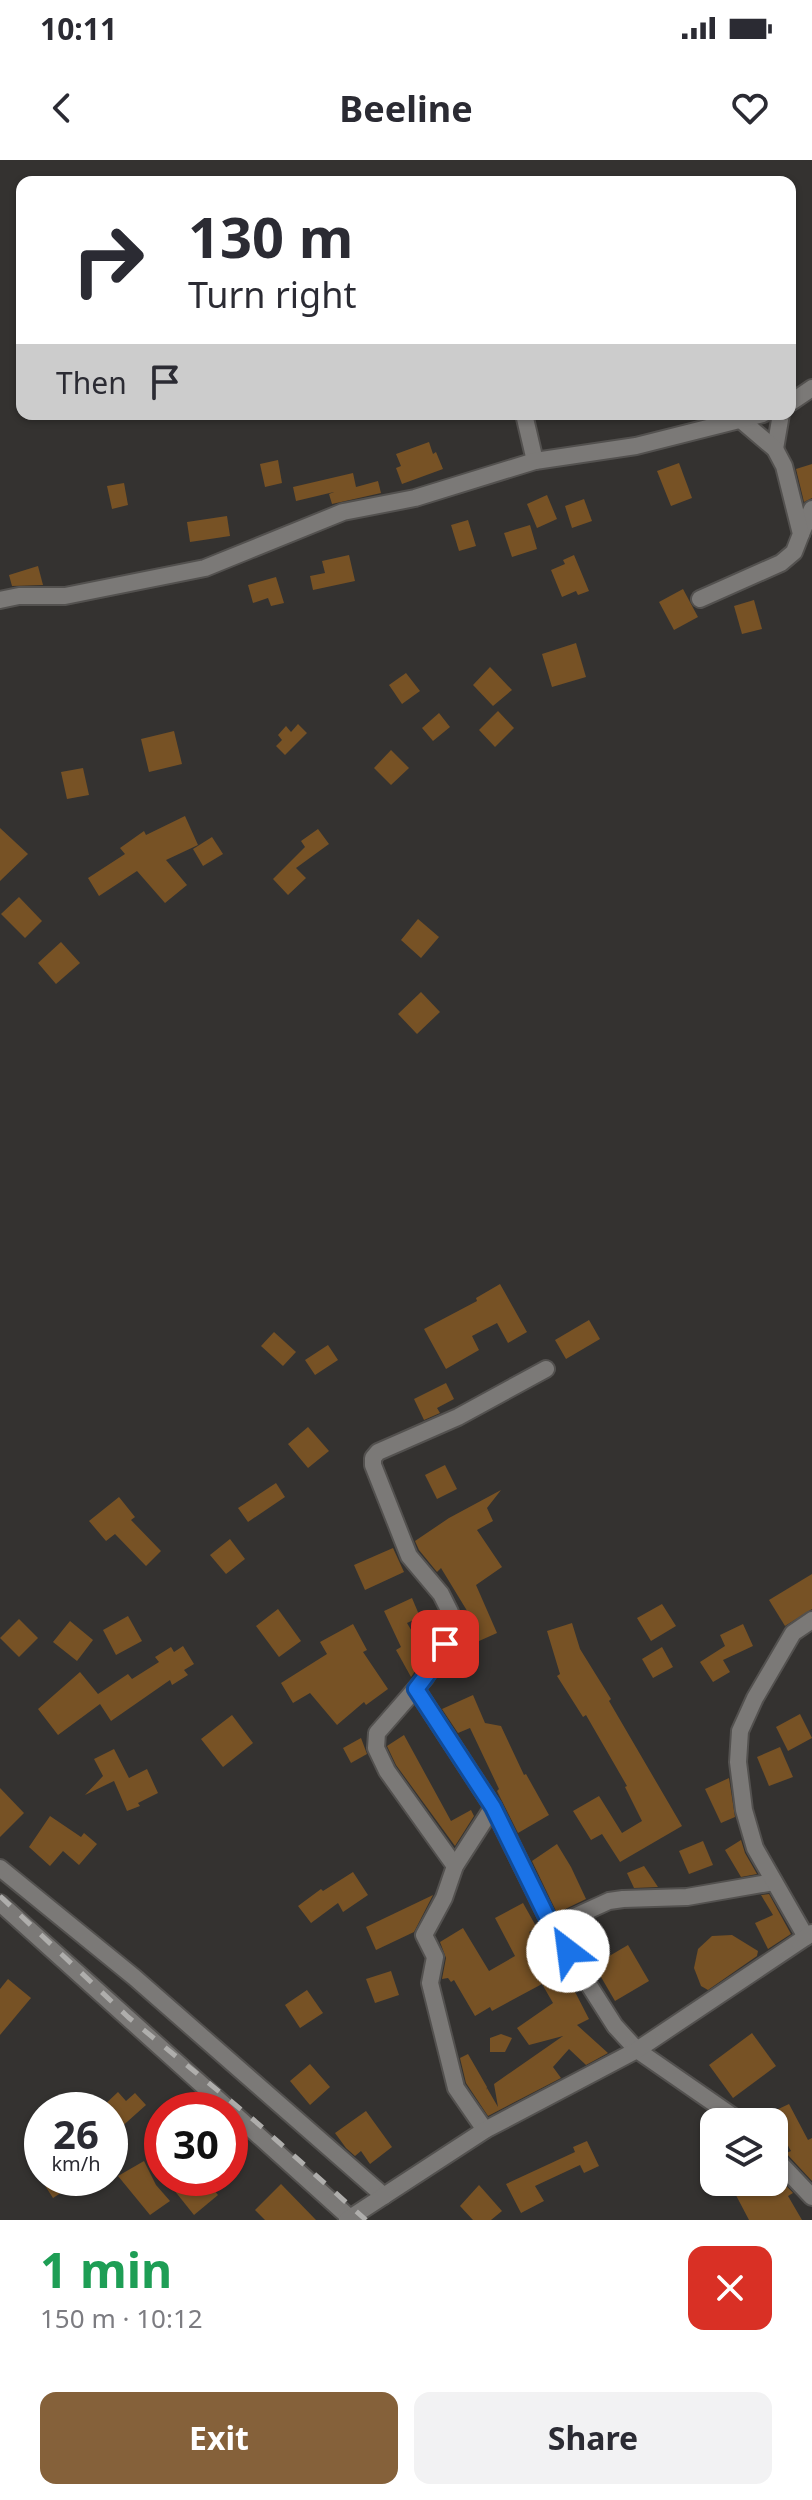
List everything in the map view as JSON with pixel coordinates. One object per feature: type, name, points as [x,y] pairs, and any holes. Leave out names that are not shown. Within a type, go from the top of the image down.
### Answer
[{"type":"street","points":[[525,420],[535,461]]},
{"type":"street","points":[[0,600],[19,596],[65,596],[205,568],[343,512],[415,498],[535,461],[636,446],[745,420]]},
{"type":"street","points":[[775,449],[780,420]]},
{"type":"street","points":[[742,421],[775,449],[784,466],[801,534]]},
{"type":"street","points":[[700,599],[781,563],[794,552],[812,509]]},
{"type":"street","points":[[455,1866],[377,1755],[377,1733],[435,1664],[451,1625],[450,1612],[441,1594],[409,1556],[373,1465],[373,1458],[378,1452],[458,1417],[546,1369]]},
{"type":"street","points":[[0,1903],[348,2219],[485,2130],[637,2050],[809,1935],[755,1848],[744,1810],[738,1762],[740,1731],[755,1698],[793,1633],[812,1620]]},
{"type":"street","points":[[416,1689],[493,1807],[552,1927],[615,2026],[637,2050],[721,2108]]},
{"type":"street","points":[[485,2130],[456,2088],[430,1983],[435,1957],[424,1935],[444,1898],[455,1866],[493,1807]]},
{"type":"street","points":[[0,1868],[134,1977],[384,2196]]},
{"type":"street","points":[[552,1927],[609,1901],[687,1897],[774,1882]]},
{"type":"street","points":[[788,2172],[812,2197]]},
{"type":"building","points":[[429,442],[443,469],[402,484],[396,468],[401,466],[396,454]]},
{"type":"building","points":[[278,460],[282,483],[265,487],[260,464]]},
{"type":"building","points":[[679,463],[692,498],[671,506],[657,471]]},
{"type":"building","points":[[812,464],[812,498],[804,502],[796,469]]},
{"type":"building","points":[[353,473],[356,487],[378,481],[381,493],[332,504],[329,494],[334,492],[296,501],[293,487]]},
{"type":"building","points":[[124,483],[128,505],[112,509],[107,486]]},
{"type":"building","points":[[547,495],[557,519],[537,528],[527,504]]},
{"type":"building","points":[[584,499],[592,521],[572,528],[565,506]]},
{"type":"building","points":[[227,516],[230,536],[190,542],[187,522]]},
{"type":"building","points":[[468,520],[476,546],[459,551],[451,525]]},
{"type":"building","points":[[530,525],[537,549],[512,557],[504,533]]},
{"type":"building","points":[[349,555],[355,581],[313,590],[310,576],[325,573],[322,561]]},
{"type":"building","points":[[574,555],[589,591],[578,595],[576,591],[562,597],[551,570],[565,564],[563,560]]},
{"type":"building","points":[[38,566],[43,585],[12,586],[9,575]]},
{"type":"building","points":[[276,577],[284,603],[271,606],[268,598],[253,603],[248,585]]},
{"type":"building","points":[[683,589],[698,617],[674,630],[659,602]]},
{"type":"building","points":[[754,600],[762,629],[742,634],[734,606]]},
{"type":"building","points":[[576,643],[586,677],[552,687],[542,654]]},
{"type":"building","points":[[490,667],[512,690],[493,706],[473,685]]},
{"type":"building","points":[[406,673],[420,691],[402,704],[389,685]]},
{"type":"building","points":[[498,711],[514,728],[495,747],[479,730]]},
{"type":"building","points":[[439,713],[450,727],[433,741],[422,728]]},
{"type":"building","points":[[298,724],[307,733],[285,755],[276,746],[282,740],[278,735],[286,726],[291,732]]},
{"type":"building","points":[[174,731],[182,764],[149,772],[141,739]]},
{"type":"building","points":[[391,750],[409,768],[391,785],[374,768]]},
{"type":"building","points":[[83,768],[89,795],[67,799],[61,772]]},
{"type":"building","points":[[185,816],[198,845],[166,860],[187,885],[165,903],[137,871],[99,896],[88,878],[125,854],[120,848],[144,831],[146,835]]},
{"type":"building","points":[[0,828],[28,854],[0,881]]},
{"type":"building","points":[[318,829],[329,844],[296,868],[306,878],[288,895],[273,879],[305,847],[301,841]]},
{"type":"building","points":[[212,837],[223,854],[203,866],[193,849]]},
{"type":"building","points":[[19,897],[42,921],[25,938],[1,914]]},
{"type":"building","points":[[418,919],[439,937],[421,958],[401,940]]},
{"type":"building","points":[[61,942],[80,963],[56,984],[38,963]]},
{"type":"building","points":[[421,992],[440,1012],[417,1034],[398,1014]]},
{"type":"building","points":[[500,1284],[527,1332],[508,1343],[497,1323],[472,1336],[479,1350],[446,1369],[424,1329],[477,1301],[476,1298]]},
{"type":"building","points":[[589,1320],[600,1339],[566,1359],[555,1340]]},
{"type":"building","points":[[274,1332],[296,1352],[283,1366],[261,1346]]},
{"type":"building","points":[[328,1345],[338,1360],[315,1375],[305,1360]]},
{"type":"building","points":[[446,1383],[454,1399],[437,1408],[440,1413],[424,1420],[414,1399]]},
{"type":"building","points":[[308,1427],[329,1451],[308,1468],[288,1444]]},
{"type":"building","points":[[445,1465],[457,1489],[437,1499],[425,1475]]},
{"type":"building","points":[[276,1483],[285,1497],[248,1522],[238,1508]]},
{"type":"building","points":[[501,1490],[487,1508],[493,1521],[477,1530],[502,1567],[476,1585],[497,1633],[470,1645],[461,1617],[469,1614],[441,1568],[437,1572],[415,1541],[449,1518]]},
{"type":"building","points":[[119,1497],[135,1517],[131,1520],[161,1551],[146,1566],[115,1534],[106,1541],[89,1521]]},
{"type":"building","points":[[230,1539],[245,1559],[226,1574],[210,1555]]},
{"type":"building","points":[[393,1548],[404,1572],[365,1590],[354,1565]]},
{"type":"building","points":[[812,1574],[812,1609],[785,1626],[769,1600]]},
{"type":"building","points":[[412,1598],[420,1617],[407,1623],[426,1655],[411,1677],[396,1650],[401,1647],[384,1611]]},
{"type":"building","points":[[662,1604],[676,1626],[651,1641],[637,1618]]},
{"type":"building","points":[[278,1609],[301,1641],[279,1657],[256,1626]]},
{"type":"building","points":[[128,1616],[142,1641],[116,1655],[103,1630]]},
{"type":"building","points":[[19,1619],[38,1638],[19,1657],[0,1638]]},
{"type":"building","points":[[70,1621],[93,1640],[77,1661],[53,1642]]},
{"type":"building","points":[[572,1623],[580,1649],[682,1826],[620,1862],[602,1834],[591,1840],[573,1811],[599,1796],[622,1833],[642,1821],[627,1786],[586,1715],[583,1717],[557,1676],[560,1674],[547,1631]]},
{"type":"building","points":[[353,1624],[367,1650],[363,1652],[388,1689],[366,1705],[364,1702],[337,1725],[310,1693],[293,1703],[281,1683],[327,1654],[320,1642]]},
{"type":"building","points":[[743,1624],[753,1646],[723,1660],[730,1672],[713,1682],[700,1662],[725,1646],[720,1635]]},
{"type":"building","points":[[183,1646],[194,1664],[184,1670],[188,1675],[172,1685],[170,1680],[111,1721],[100,1704],[58,1735],[38,1709],[80,1672],[98,1694],[128,1674],[132,1679],[159,1662],[155,1657],[171,1647],[174,1652]]},
{"type":"building","points":[[662,1647],[673,1667],[653,1678],[642,1659]]},
{"type":"building","points":[[473,1695],[485,1723],[501,1726],[524,1775],[549,1815],[518,1833],[470,1728],[458,1733],[442,1709]]},
{"type":"building","points":[[800,1714],[812,1738],[788,1751],[776,1727]]},
{"type":"building","points":[[232,1715],[253,1743],[223,1767],[201,1739]]},
{"type":"building","points":[[404,1735],[451,1821],[471,1810],[474,1816],[455,1846],[396,1765],[387,1746]]},
{"type":"building","points":[[361,1738],[367,1754],[351,1763],[343,1748]]},
{"type":"building","points":[[780,1747],[793,1777],[769,1786],[757,1757]]},
{"type":"building","points":[[114,1749],[129,1778],[147,1769],[158,1793],[127,1811],[114,1781],[85,1795],[103,1776],[94,1759]]},
{"type":"building","points":[[729,1778],[735,1817],[721,1823],[705,1789]]},
{"type":"building","points":[[0,1788],[24,1813],[0,1837]]},
{"type":"building","points":[[50,1816],[81,1837],[84,1833],[97,1844],[79,1865],[63,1851],[50,1866],[29,1847]]},
{"type":"building","points":[[741,1840],[757,1874],[741,1877],[725,1850]]},
{"type":"building","points":[[703,1841],[713,1865],[689,1874],[679,1851]]},
{"type":"building","points":[[557,1844],[586,1899],[557,1913],[532,1861]]},
{"type":"building","points":[[644,1866],[658,1887],[634,1888],[627,1873]]},
{"type":"building","points":[[353,1872],[368,1895],[343,1912],[338,1903],[311,1923],[298,1906]]},
{"type":"building","points":[[769,1894],[791,1934],[768,1949],[755,1923],[773,1915],[761,1895]]},
{"type":"building","points":[[433,1895],[414,1932],[376,1950],[366,1927]]},
{"type":"building","points":[[523,1903],[537,1928],[529,1932],[561,1992],[572,1986],[589,2019],[577,2025],[608,2053],[586,2065],[569,2049],[553,2067],[561,2078],[488,2116],[466,2083],[460,2058],[468,2054],[498,2107],[494,2084],[563,2036],[529,2045],[517,2028],[553,2003],[542,1984],[492,2011],[490,2007],[475,2016],[454,1980],[442,1979],[446,1958],[440,1942],[463,1928],[489,1971],[515,1956],[495,1918]]},
{"type":"building","points":[[732,1935],[758,1951],[757,1956],[708,1990],[701,1986],[694,1968],[698,1949],[712,1936]]},
{"type":"building","points":[[628,1945],[649,1981],[615,2001],[594,1965]]},
{"type":"building","points":[[391,1971],[399,1995],[375,2003],[366,1979]]},
{"type":"building","points":[[8,1979],[31,1998],[0,2035],[0,1989]]},
{"type":"building","points":[[307,1990],[323,2013],[300,2028],[285,2005]]},
{"type":"building","points":[[752,2033],[776,2066],[733,2098],[709,2065]]},
{"type":"building","points":[[501,2034],[512,2038],[505,2052],[490,2052],[490,2038]]},
{"type":"building","points":[[310,2064],[330,2087],[310,2105],[290,2081]]},
{"type":"building","points":[[135,2093],[144,2107],[128,2121],[128,2099]]},
{"type":"building","points":[[789,2104],[808,2140],[812,2138],[812,2181],[788,2155],[791,2151],[788,2146],[788,2108],[781,2108]]},
{"type":"building","points":[[366,2111],[392,2147],[370,2164],[361,2151],[355,2156],[335,2133]]},
{"type":"building","points":[[587,2141],[599,2166],[584,2173],[580,2165],[535,2186],[544,2201],[521,2213],[506,2184],[575,2152],[573,2147]]},
{"type":"building","points":[[144,2161],[144,2196],[166,2196],[170,2201],[150,2215],[128,2188],[128,2170]]},
{"type":"building","points":[[281,2184],[316,2220],[265,2220],[255,2210]]},
{"type":"building","points":[[479,2185],[502,2211],[491,2220],[473,2220],[460,2206]]},
{"type":"building","points":[[179,2196],[217,2196],[194,2215]]},
{"type":"building","points":[[736,2196],[788,2196],[802,2220],[749,2220]]},
{"type":"railway","points":[[0,1896],[128,2017],[255,2121],[366,2220]]},
{"type":"route","points":[[445,1644],[435,1664],[416,1689],[493,1807],[552,1927],[568,1951]]}]
